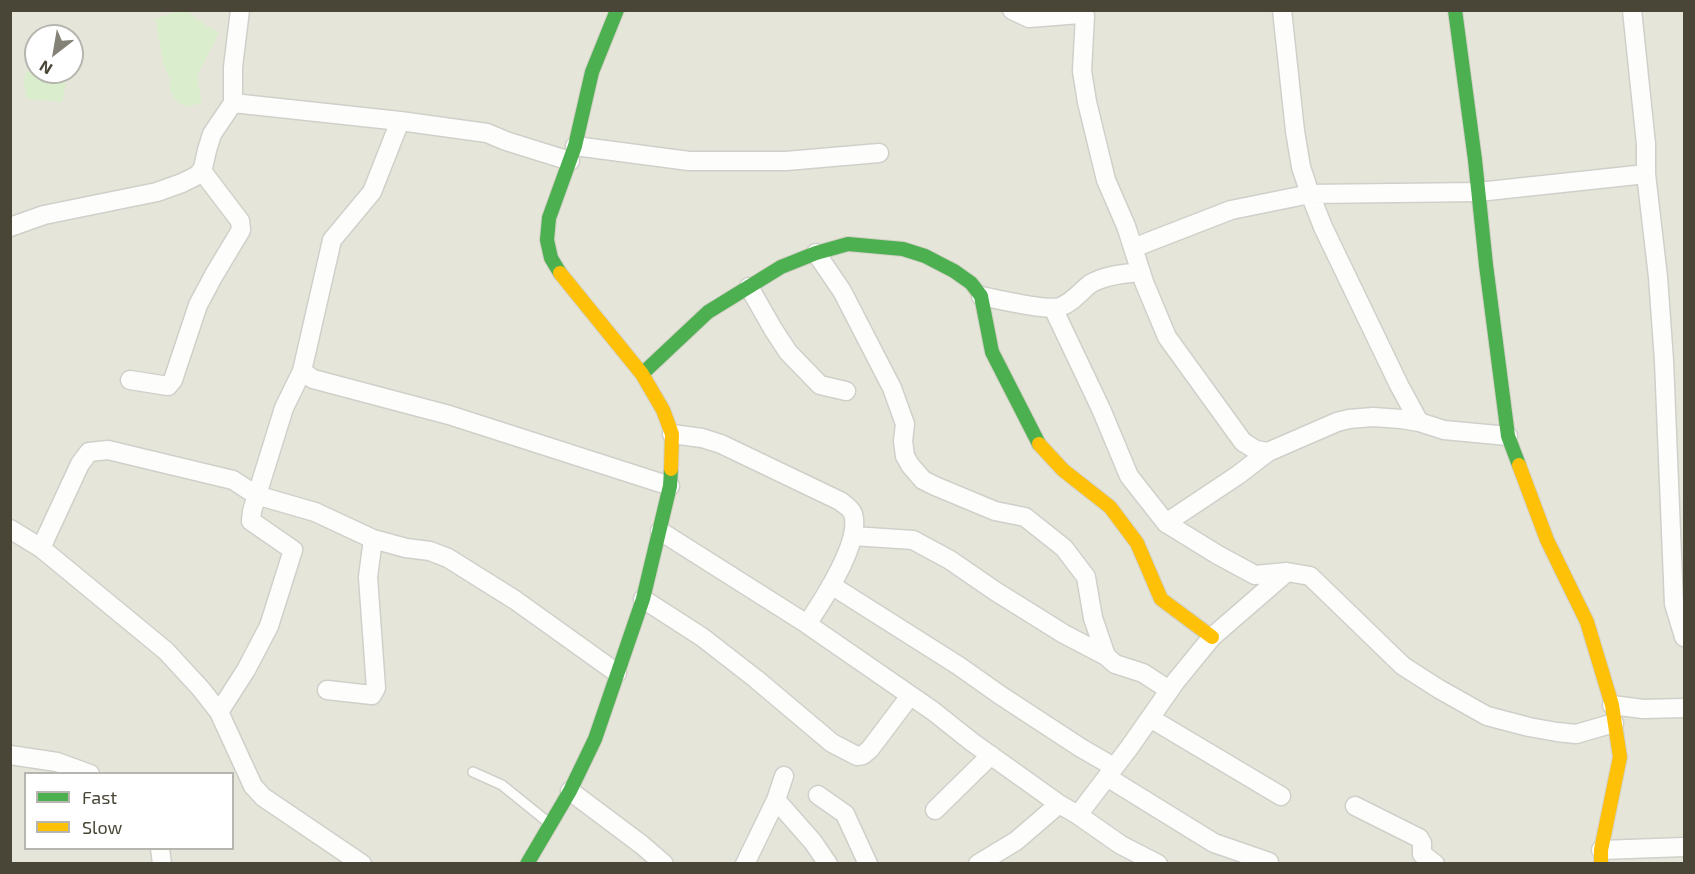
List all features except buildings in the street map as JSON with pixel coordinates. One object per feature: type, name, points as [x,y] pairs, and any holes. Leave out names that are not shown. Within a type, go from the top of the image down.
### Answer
[{"type":"street","points":[[10,227],[44,215],[157,192],[200,174],[212,134],[234,104],[233,67],[240,10]]},
{"type":"street","points":[[527,864],[570,791],[595,739],[643,599],[670,486],[672,434],[663,410],[642,374],[560,273],[551,258],[547,240],[549,218],[572,154],[592,72],[617,10]]},
{"type":"street","points":[[1012,10],[1029,18],[1080,14],[1086,16],[1082,71],[1106,180],[1126,226],[1141,272],[1167,337],[1243,442],[1256,450],[1268,452]]},
{"type":"street","points":[[1282,10],[1301,167],[1323,227],[1419,422]]},
{"type":"street","points":[[1455,10],[1508,436],[1547,540],[1587,622],[1612,705],[1620,757],[1601,857],[1684,847]]},
{"type":"street","points":[[1632,10],[1646,144],[1646,174],[1658,277],[1679,604],[1684,637]]},
{"type":"street","points":[[234,104],[400,121],[487,133],[506,141],[572,154],[689,161],[786,161],[879,153]]},
{"type":"street","points":[[219,712],[246,670],[269,626],[293,550],[251,521],[252,512],[284,408],[302,372],[332,240],[372,192],[400,121]]},
{"type":"street","points":[[130,380],[168,386],[173,380],[198,305],[214,274],[242,230],[240,221],[202,171]]},
{"type":"street","points":[[1133,248],[1231,210],[1310,194],[1478,192],[1646,174]]},
{"type":"street","points":[[642,374],[708,312],[781,267],[816,253],[848,244],[903,249],[925,256],[971,283],[981,296],[992,352],[1040,447],[1063,470],[1110,507],[1137,543],[1161,599],[1212,637]]},
{"type":"street","points":[[816,253],[842,291],[892,388],[905,424],[903,441],[905,456],[910,465],[923,480],[935,486],[995,511],[1025,517],[1065,548],[1086,577],[1093,618],[1106,656]]},
{"type":"street","points":[[981,296],[1053,308],[1062,307],[1100,279],[1141,272]]},
{"type":"street","points":[[749,286],[788,352],[820,385],[846,391]]},
{"type":"street","points":[[1053,308],[1101,409],[1129,476],[1166,523],[1255,575],[1287,572],[1310,576],[1403,666],[1447,695],[1487,716],[1529,727],[1576,734],[1614,723]]},
{"type":"street","points":[[302,372],[313,379],[448,415],[670,486]]},
{"type":"street","points":[[1166,523],[1268,452],[1337,422],[1373,417],[1419,422],[1444,430],[1508,436]]},
{"type":"street","points":[[672,434],[702,438],[721,444],[840,501],[853,514],[853,536],[831,585],[807,624]]},
{"type":"street","points":[[41,548],[80,464],[89,452],[108,450],[233,480],[256,495],[315,512],[373,539],[406,548],[430,551],[448,558],[515,600],[617,673]]},
{"type":"street","points":[[10,529],[41,548],[166,651],[219,712],[253,786],[263,797],[362,864]]},
{"type":"street","points":[[660,531],[807,624],[1059,804],[1121,845],[1158,864]]},
{"type":"street","points":[[853,536],[913,540],[950,560],[1064,634],[1106,656],[1114,664],[1143,673],[1169,690]]},
{"type":"street","points":[[327,690],[372,694],[376,688],[368,577],[373,539]]},
{"type":"street","points":[[1078,815],[1169,690],[1212,637],[1287,572]]},
{"type":"street","points":[[831,585],[959,666],[1214,843],[1269,862]]},
{"type":"street","points":[[643,599],[702,637],[832,743],[853,755],[863,755],[870,749],[910,696]]},
{"type":"street","points":[[1612,705],[1643,709],[1684,708]]},
{"type":"street","points":[[1150,718],[1281,796]]},
{"type":"street","points":[[10,755],[57,762],[84,772]]},
{"type":"street","points":[[935,810],[991,755]]},
{"type":"street","points":[[745,864],[776,800],[784,776]]},
{"type":"street","points":[[570,791],[664,864]]},
{"type":"street","points":[[818,795],[844,813],[868,863]]},
{"type":"street","points":[[776,800],[813,842],[828,864]]},
{"type":"street","points":[[978,864],[1016,841],[1059,804]]},
{"type":"street","points":[[1355,806],[1419,838],[1422,843],[1422,854],[1435,864]]},
{"type":"lane","points":[[473,772],[502,785],[550,824]]},
{"type":"shaded area","points":[[11,11],[1684,11],[1684,863],[11,863]]},
{"type":"green space","points":[[178,11],[187,11],[219,33],[197,76],[202,103],[185,107],[174,98],[170,90],[170,80],[164,66],[155,19]]},
{"type":"green space","points":[[24,78],[24,84],[66,84],[62,102],[27,99],[23,81]]},
{"type":"traffic: fast","points":[[560,273],[551,258],[547,240],[549,218],[575,146],[592,72],[617,10]]},
{"type":"traffic: fast","points":[[1455,10],[1508,436],[1519,465]]},
{"type":"traffic: fast","points":[[642,374],[708,312],[781,267],[816,253],[848,244],[903,249],[925,256],[954,271],[971,283],[981,296],[992,352],[1039,444]]},
{"type":"traffic: fast","points":[[527,864],[570,791],[595,739],[643,599],[670,486],[671,469]]},
{"type":"traffic: slow","points":[[560,273],[642,374],[663,410],[672,434],[671,469]]},
{"type":"traffic: slow","points":[[1039,444],[1063,470],[1110,507],[1137,543],[1161,599],[1212,637]]},
{"type":"traffic: slow","points":[[1519,465],[1547,540],[1587,622],[1612,705],[1620,757],[1601,850],[1601,864]]}]
